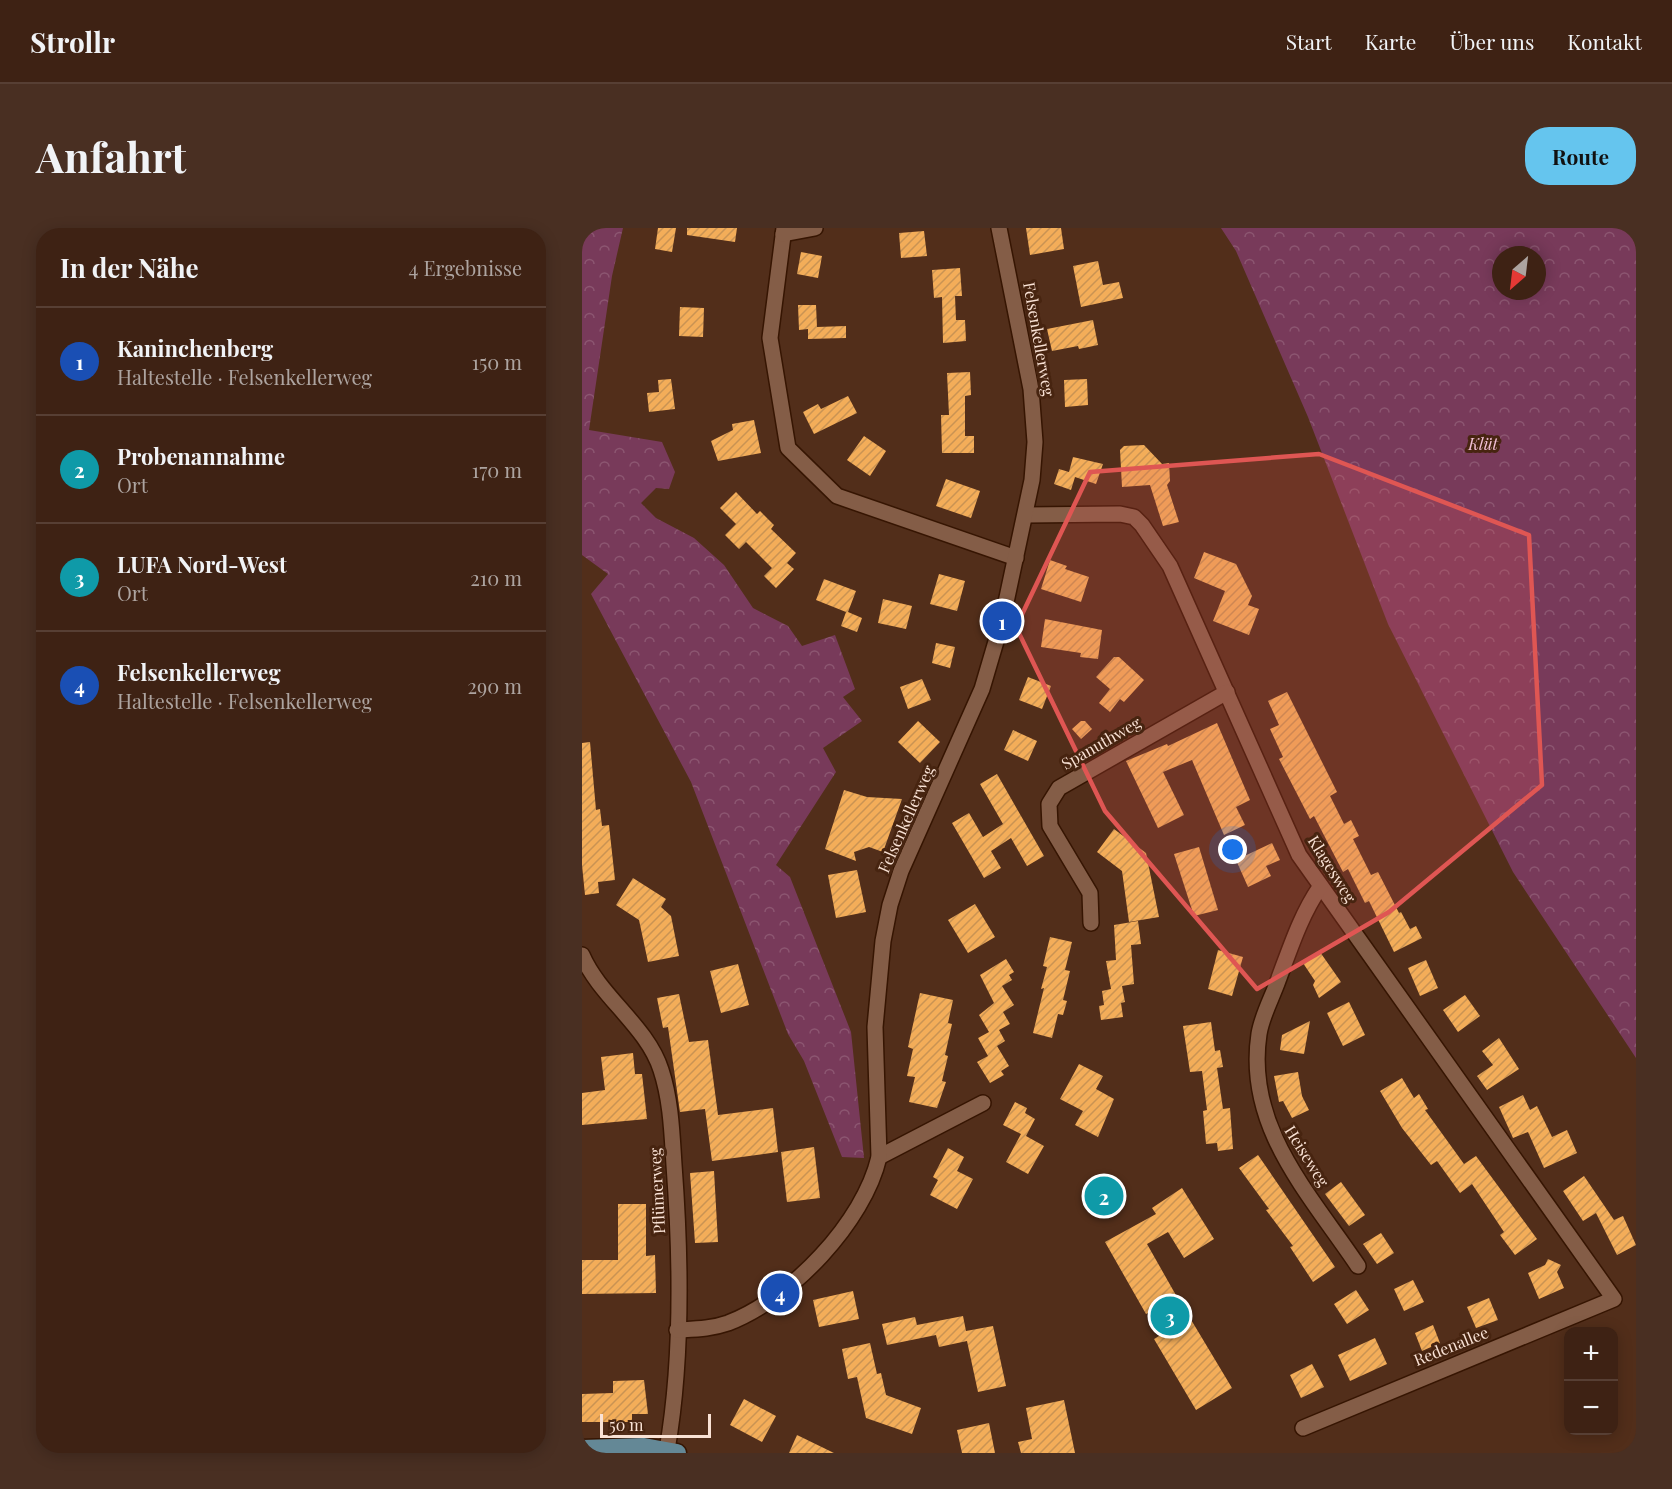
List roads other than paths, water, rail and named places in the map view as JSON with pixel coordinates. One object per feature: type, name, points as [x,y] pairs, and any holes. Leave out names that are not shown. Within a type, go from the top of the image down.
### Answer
[{"type":"main road","points":[[582,1449],[631,1447],[672,1452]]},
{"type":"street","points":[[815,228],[783,231],[770,338],[788,448],[837,496],[1016,558]]},
{"type":"street","name":"Felsenkellerweg","points":[[677,1330],[710,1328],[750,1313],[780,1293],[803,1273],[839,1232],[866,1194],[874,1176],[879,1156],[875,1027],[890,905],[901,871],[982,689],[995,649],[1026,515],[1035,442],[1031,389],[999,228]]},
{"type":"street","name":"Klagesweg","points":[[1026,515],[1120,514],[1134,517],[1170,566],[1299,855],[1614,1299]]},
{"type":"street","name":"Spanuthweg","points":[[1090,923],[1090,893],[1050,826],[1049,804],[1059,788],[1227,692]]},
{"type":"street","name":"Heiseweg","points":[[1320,887],[1304,910],[1259,1032],[1257,1080],[1267,1123],[1280,1149],[1358,1266]]},
{"type":"street","name":"Pflümerweg","points":[[582,955],[603,988],[648,1045],[661,1069],[671,1122],[678,1210],[677,1330],[672,1452]]},
{"type":"street","points":[[879,1156],[983,1103]]},
{"type":"street","name":"Redenallee","points":[[1303,1428],[1614,1299]]},
{"type":"place","name":"Kaninchenberg","points":[[1002,621]]},
{"type":"place","name":"Probenannahme","points":[[1104,1196]]},
{"type":"place","name":"Felsenkellerweg","points":[[780,1293]]},
{"type":"place","name":"LUFA Nord-West","points":[[1170,1316]]},
{"type":"park label","name":"Klüt","points":[[1483,444]]}]
